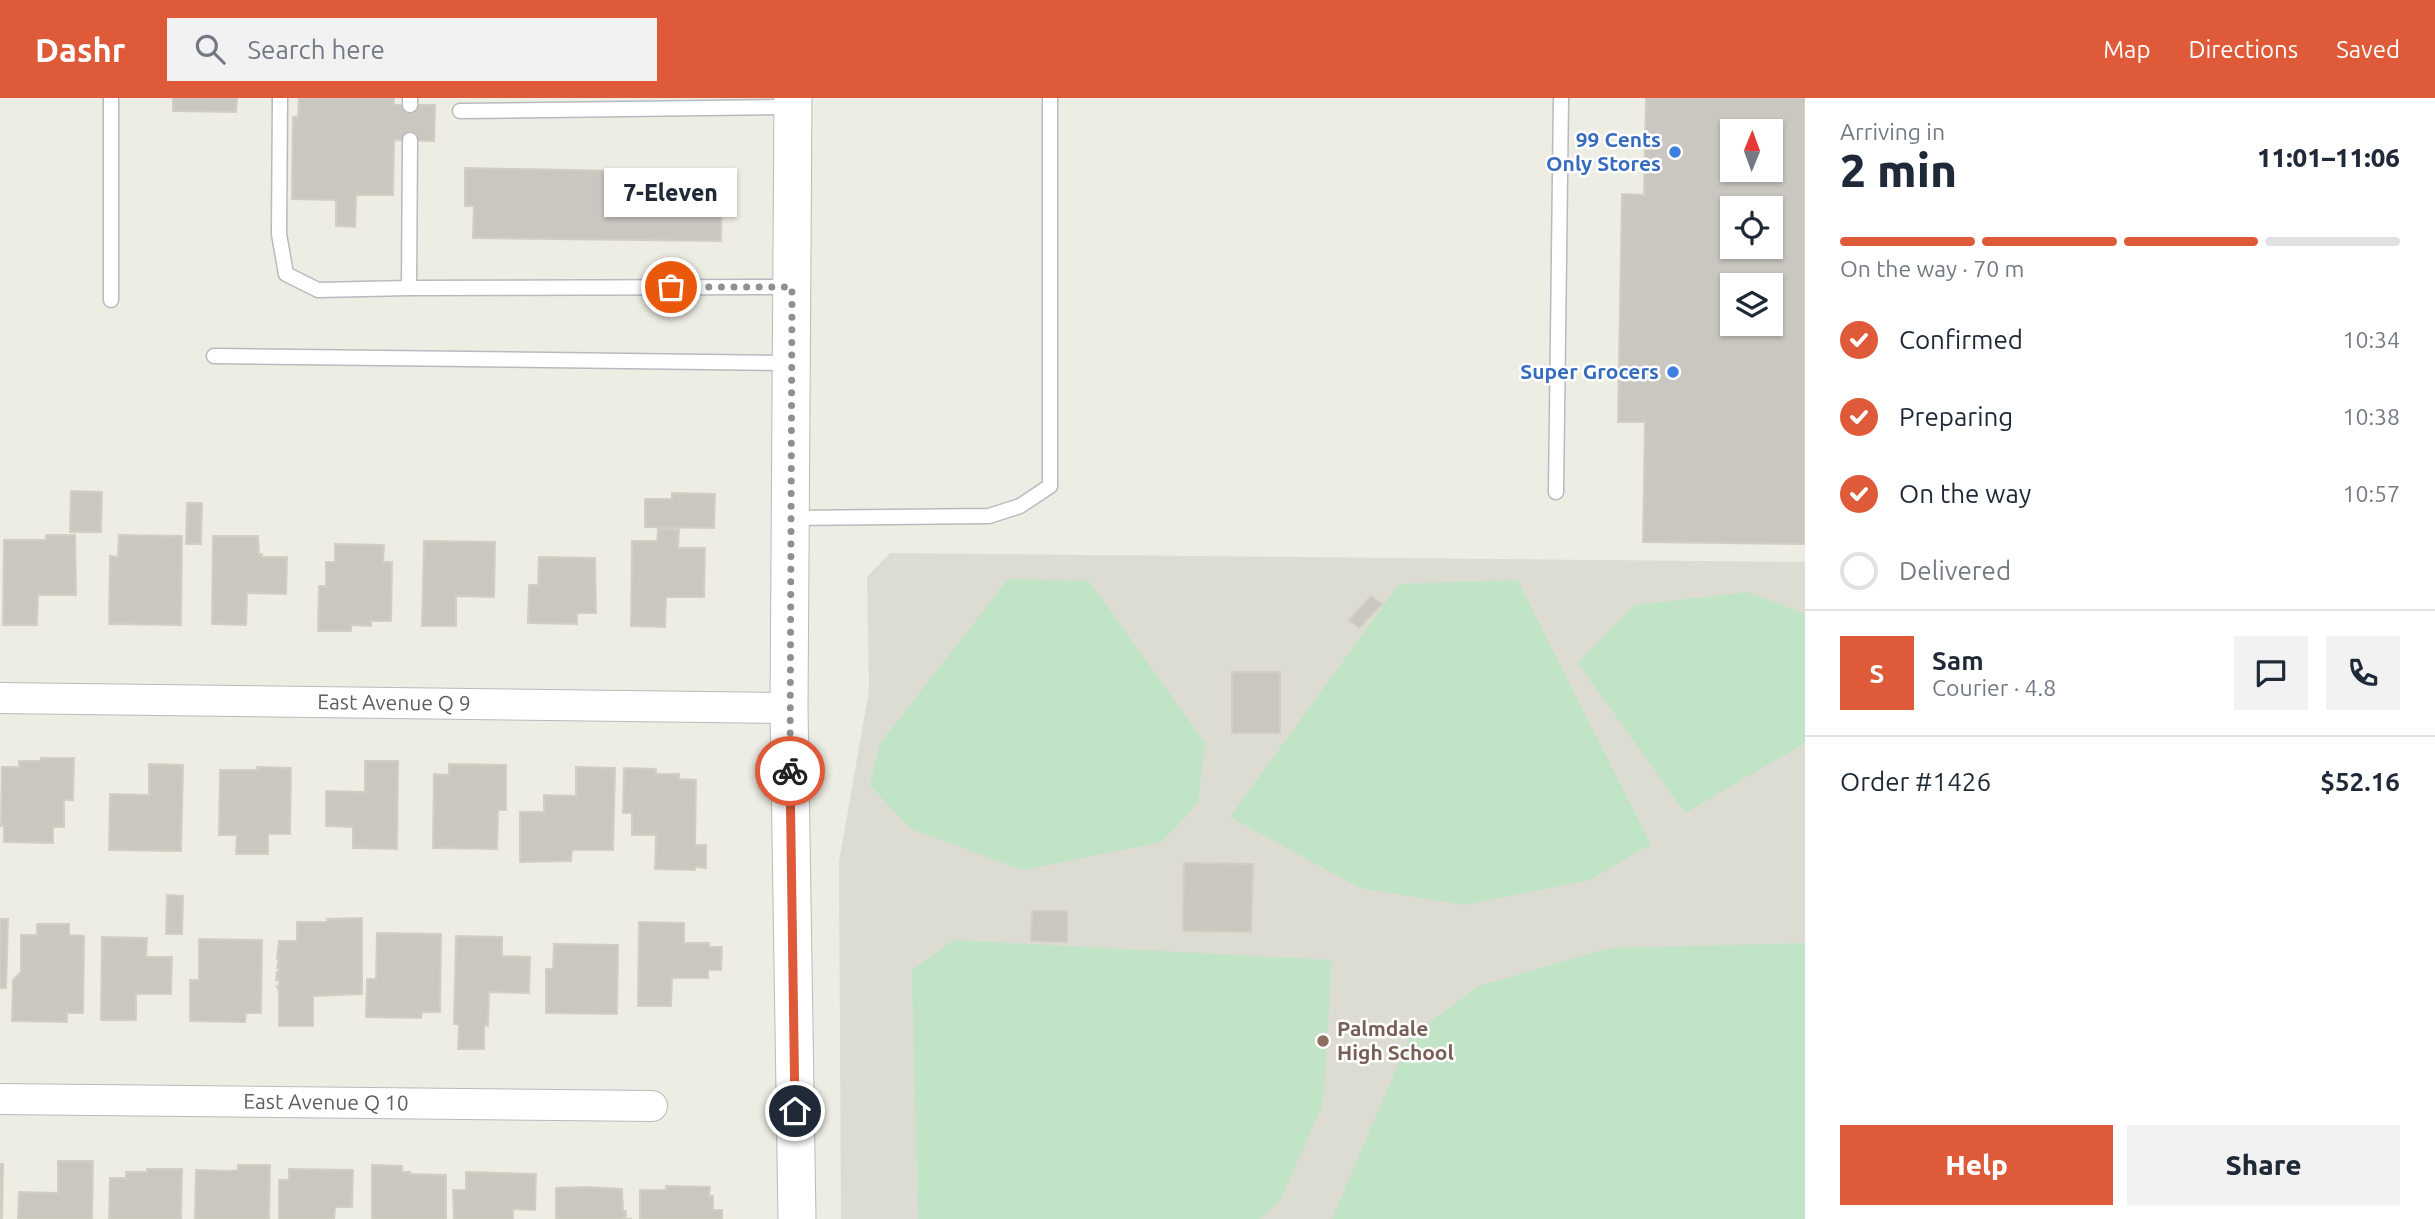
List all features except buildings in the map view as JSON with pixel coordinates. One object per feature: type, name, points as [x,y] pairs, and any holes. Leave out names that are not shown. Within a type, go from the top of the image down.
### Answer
[{"type":"street","points":[[793,102],[789,708],[797,1219]]},
{"type":"street","name":"East Avenue Q 9","points":[[0,698],[789,708]]},
{"type":"street","name":"East Avenue Q 10","points":[[0,1100],[652,1106]]},
{"type":"lane","points":[[111,98],[111,300]]},
{"type":"lane","points":[[280,98],[279,234],[286,274],[318,290],[792,287]]},
{"type":"lane","points":[[789,518],[989,516],[1020,506],[1049,486],[1050,98]]},
{"type":"lane","points":[[1556,492],[1560,98]]},
{"type":"lane","points":[[460,111],[592,104],[793,102]]},
{"type":"lane","points":[[409,288],[410,140]]},
{"type":"lane","points":[[214,356],[791,363]]},
{"type":"shaded area","name":"Palmdale High School","points":[[890,553],[1805,562],[1805,1219],[841,1219],[839,862],[869,690],[867,577]]},
{"type":"green space","points":[[1008,579],[1089,581],[1205,743],[1198,803],[1162,842],[1023,870],[911,829],[870,785],[880,744]]},
{"type":"green space","points":[[1517,580],[1651,844],[1590,880],[1464,905],[1360,888],[1230,817],[1399,584]]},
{"type":"green space","points":[[1748,592],[1805,614],[1805,743],[1685,813],[1578,663],[1634,605]]},
{"type":"green space","points":[[954,940],[1332,960],[1323,1104],[1280,1201],[1260,1219],[918,1219],[912,970]]},
{"type":"green space","points":[[1805,943],[1805,1219],[1332,1219],[1410,1037],[1479,986],[1609,948]]},
{"type":"way so far","points":[[671,287],[792,287],[790,771]]},
{"type":"place","name":"99 Cents Only Stores","points":[[1675,152]]},
{"type":"place","name":"7-Eleven","points":[[671,287]]},
{"type":"place","name":"Super Grocers","points":[[1673,372]]},
{"type":"place","name":"Palmdale High School","points":[[1323,1041]]},
{"type":"route","points":[[790,771],[795,1111]]}]
